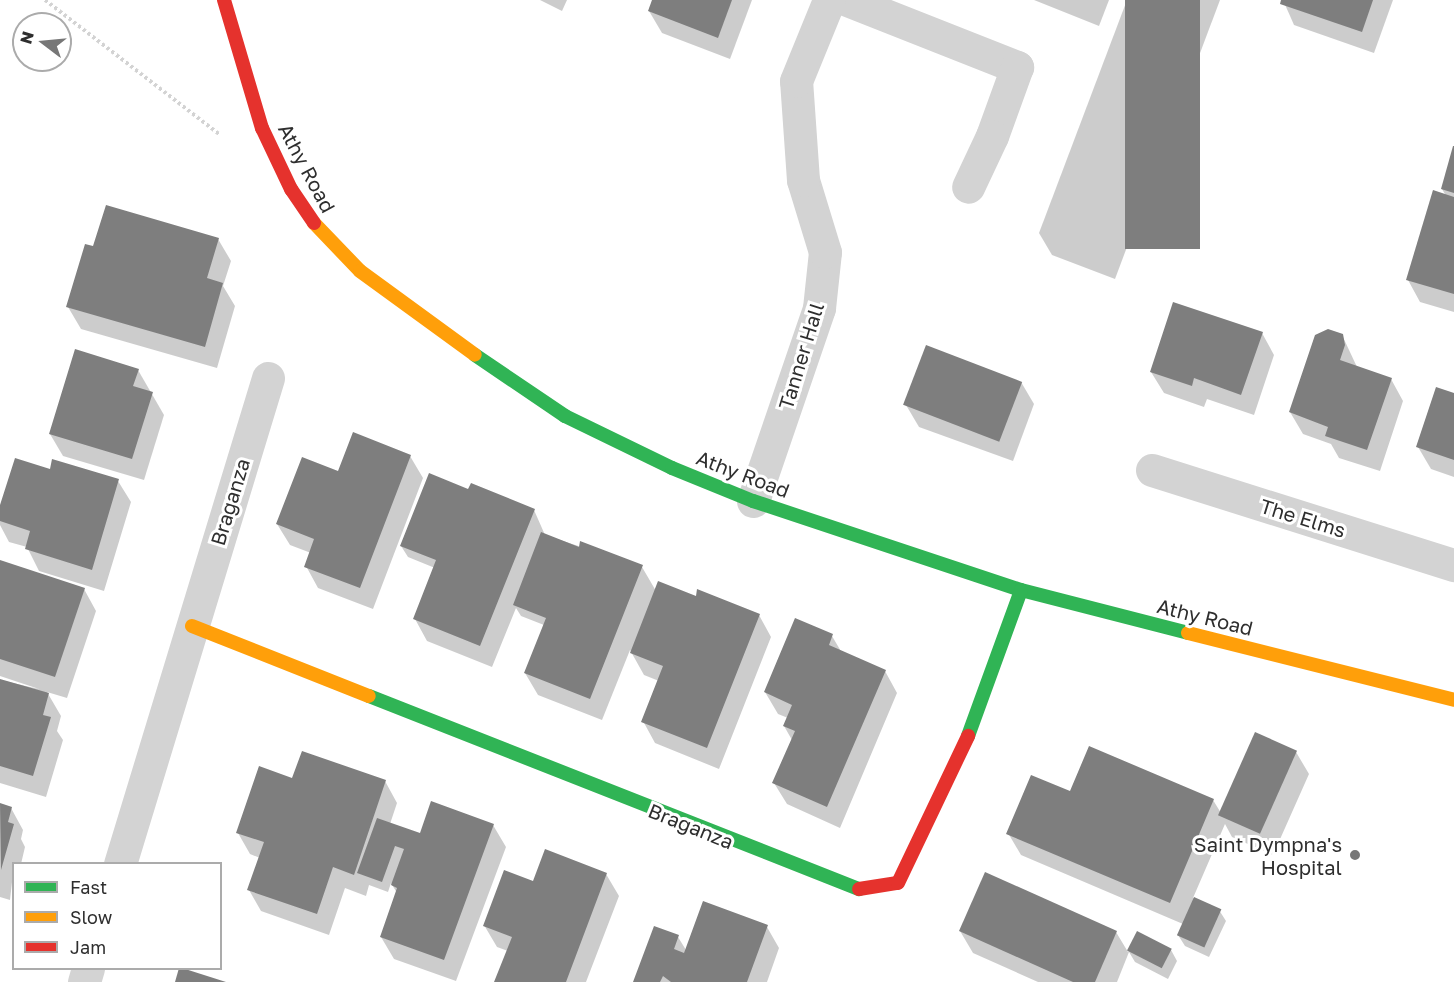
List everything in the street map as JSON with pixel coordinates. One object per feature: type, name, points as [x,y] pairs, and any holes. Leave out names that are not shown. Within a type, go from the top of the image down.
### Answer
[{"type":"main road","name":"Athy Road","points":[[224,0],[268,138],[291,189],[318,229],[360,271],[436,329],[565,416],[672,468],[753,501],[1021,590],[1454,700]]},
{"type":"main road","name":"Braganza","points":[[192,626],[856,889],[898,883],[978,715],[1021,590]]},
{"type":"street","name":"Tanner Hall","points":[[753,501],[819,308],[825,252],[803,180],[796,81],[829,0]]},
{"type":"street","points":[[847,0],[1017,67],[992,136],[968,187]]},
{"type":"street","name":"Braganza","points":[[121,862],[268,378]]},
{"type":"street","name":"The Elms","points":[[1152,470],[1454,565]]},
{"type":"path","points":[[45,0],[230,142],[268,138]]},
{"type":"building","points":[[652,0],[732,0],[718,38],[648,11]]},
{"type":"building","points":[[1125,0],[1200,0],[1200,249],[1125,249]]},
{"type":"building","points":[[1281,0],[1373,0],[1362,32],[1280,4]]},
{"type":"building","points":[[1454,146],[1454,193],[1441,189]]},
{"type":"building","points":[[1433,190],[1454,197],[1454,294],[1406,280]]},
{"type":"building","points":[[106,205],[219,238],[207,278],[223,283],[205,347],[66,307],[85,244],[93,246]]},
{"type":"building","points":[[1173,302],[1263,332],[1241,395],[1194,378],[1192,386],[1150,372]]},
{"type":"building","points":[[1328,329],[1343,334],[1345,345],[1340,360],[1392,378],[1367,450],[1325,436],[1328,427],[1289,412],[1315,335]]},
{"type":"building","points":[[926,345],[1022,382],[999,442],[903,405]]},
{"type":"building","points":[[75,349],[139,369],[133,386],[153,392],[132,459],[49,434]]},
{"type":"building","points":[[1436,387],[1454,393],[1454,460],[1416,447]]},
{"type":"building","points":[[353,432],[411,455],[360,588],[304,567],[314,539],[276,524],[302,457],[338,471]]},
{"type":"building","points":[[15,458],[50,469],[52,459],[119,479],[92,570],[25,549],[30,531],[0,521],[0,505]]},
{"type":"building","points":[[429,473],[468,489],[471,483],[535,509],[480,646],[413,619],[436,560],[400,546]]},
{"type":"building","points":[[541,532],[579,547],[580,541],[643,565],[590,699],[524,673],[546,618],[513,605]]},
{"type":"building","points":[[0,560],[85,588],[55,677],[0,659]]},
{"type":"building","points":[[658,581],[696,596],[697,589],[760,614],[707,748],[641,722],[663,666],[630,653]]},
{"type":"building","points":[[795,618],[833,634],[829,645],[886,670],[827,807],[772,783],[795,731],[783,726],[792,705],[764,692]]},
{"type":"building","points":[[0,679],[49,693],[43,715],[51,717],[33,776],[0,766]]},
{"type":"building","points":[[1255,732],[1297,751],[1260,834],[1218,815]]},
{"type":"building","points":[[1089,746],[1214,799],[1170,903],[1006,834],[1031,775],[1070,791]]},
{"type":"building","points":[[302,751],[386,780],[354,875],[333,867],[317,914],[247,890],[264,842],[236,833],[259,766],[292,778]]},
{"type":"building","points":[[431,801],[494,824],[444,960],[380,937],[397,888],[391,885],[404,849],[395,846],[382,882],[357,873],[377,818],[420,833]]},
{"type":"building","points":[[0,803],[12,807],[8,822],[14,824],[1,870]]},
{"type":"building","points":[[545,849],[607,873],[566,982],[494,982],[512,937],[483,926],[504,870],[533,881]]},
{"type":"building","points":[[985,872],[1117,931],[1095,982],[1073,982],[959,931]]},
{"type":"building","points":[[1194,897],[1221,909],[1204,948],[1177,935]]},
{"type":"building","points":[[703,901],[768,925],[747,982],[671,982],[663,976],[660,982],[633,982],[654,926],[679,935],[674,949],[684,953]]},
{"type":"building","points":[[1137,931],[1172,949],[1162,968],[1127,951]]},
{"type":"building","points":[[178,970],[188,970],[226,982],[175,982]]},
{"type":"traffic: fast","points":[[475,355],[565,416],[672,468],[753,501],[1021,590],[1188,633]]},
{"type":"traffic: fast","points":[[968,736],[1021,590]]},
{"type":"traffic: fast","points":[[369,696],[859,889]]},
{"type":"traffic: slow","points":[[314,223],[360,271],[475,355]]},
{"type":"traffic: slow","points":[[192,626],[369,696]]},
{"type":"traffic: slow","points":[[1188,633],[1454,700]]},
{"type":"traffic: jam","points":[[224,0],[262,128],[291,189],[314,223]]},
{"type":"traffic: jam","points":[[859,889],[898,883],[968,736]]},
{"type":"place","name":"Saint Dympna's Hospital","points":[[1355,855]]}]
